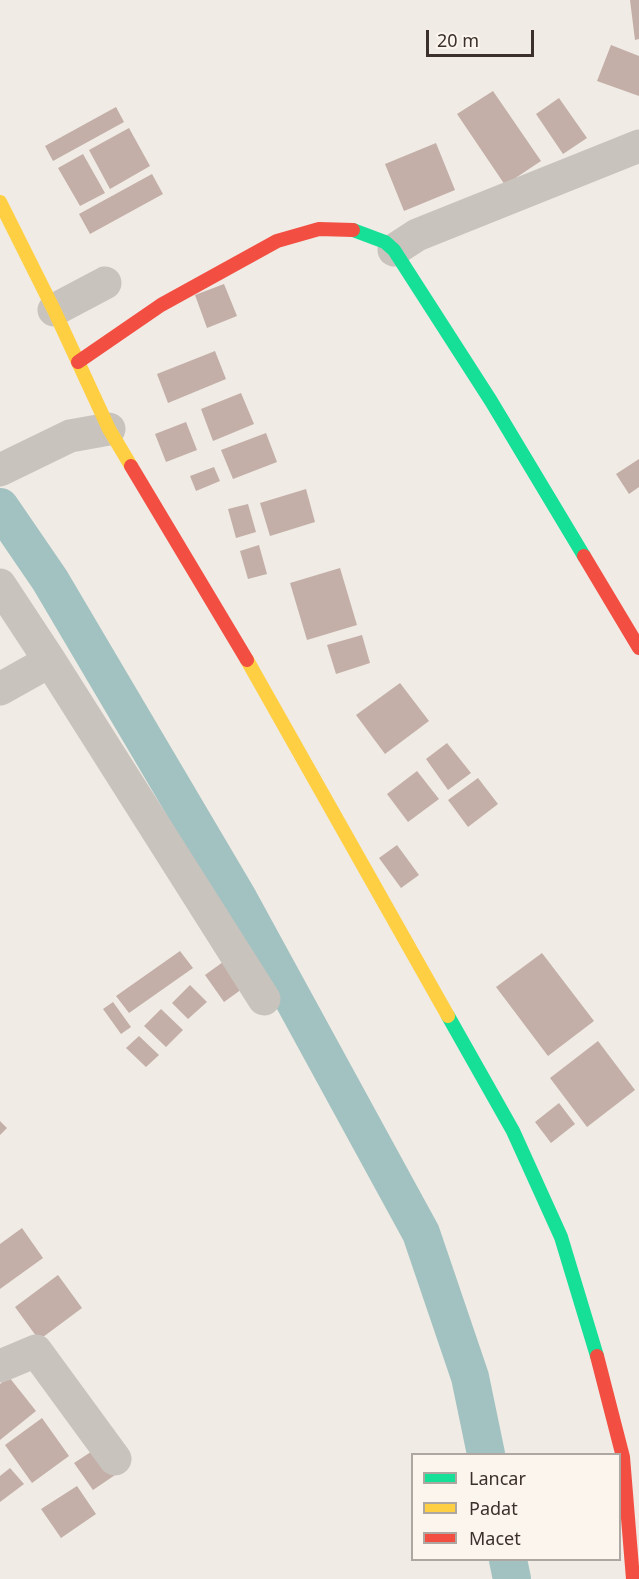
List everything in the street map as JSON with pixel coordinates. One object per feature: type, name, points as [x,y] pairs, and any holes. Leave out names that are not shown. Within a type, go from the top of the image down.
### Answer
[{"type":"street","points":[[394,250],[417,235],[639,146]]},
{"type":"street","points":[[0,202],[54,310],[109,429],[228,628],[513,1131],[561,1237],[592,1338],[623,1457],[633,1579]]},
{"type":"street","points":[[78,362],[162,305],[277,241],[319,229],[356,230],[385,242],[394,250],[491,400],[639,648]]},
{"type":"street","points":[[54,310],[105,283]]},
{"type":"street","points":[[0,470],[70,436],[109,429]]},
{"type":"street","points":[[0,585],[264,999]]},
{"type":"street","points":[[0,689],[50,661]]},
{"type":"street","points":[[0,1366],[36,1351],[115,1460]]},
{"type":"building","points":[[630,0],[639,0],[639,39],[635,40]]},
{"type":"building","points":[[611,45],[639,56],[639,96],[597,81]]},
{"type":"building","points":[[493,91],[541,161],[505,185],[457,114]]},
{"type":"building","points":[[559,98],[587,138],[563,154],[536,114]]},
{"type":"building","points":[[116,107],[124,122],[53,161],[45,146]]},
{"type":"building","points":[[129,128],[150,166],[110,189],[89,150]]},
{"type":"building","points":[[436,143],[455,190],[404,211],[385,164]]},
{"type":"building","points":[[83,154],[105,193],[80,206],[58,168]]},
{"type":"building","points":[[152,174],[163,194],[90,234],[79,214]]},
{"type":"building","points":[[224,284],[237,316],[207,328],[195,295]]},
{"type":"building","points":[[215,351],[226,379],[168,403],[157,374]]},
{"type":"building","points":[[241,393],[254,424],[213,441],[201,409]]},
{"type":"building","points":[[186,422],[197,450],[166,462],[155,434]]},
{"type":"building","points":[[266,433],[277,462],[233,479],[221,450]]},
{"type":"building","points":[[639,459],[639,487],[629,494],[616,474]]},
{"type":"building","points":[[214,467],[220,481],[196,491],[190,476]]},
{"type":"building","points":[[306,489],[315,522],[270,536],[260,503]]},
{"type":"building","points":[[248,504],[256,532],[236,538],[228,509]]},
{"type":"building","points":[[259,545],[267,574],[248,579],[240,551]]},
{"type":"building","points":[[340,568],[357,625],[307,640],[290,583]]},
{"type":"building","points":[[362,635],[370,663],[336,674],[327,645]]},
{"type":"building","points":[[400,683],[429,721],[385,754],[356,715]]},
{"type":"building","points":[[447,743],[471,773],[448,790],[426,759]]},
{"type":"building","points":[[417,771],[439,799],[408,822],[387,794]]},
{"type":"building","points":[[478,778],[498,804],[468,827],[448,800]]},
{"type":"building","points":[[397,845],[419,875],[401,888],[379,858]]},
{"type":"building","points":[[180,951],[193,968],[129,1013],[116,996]]},
{"type":"building","points":[[542,953],[594,1021],[548,1056],[496,987]]},
{"type":"building","points":[[223,962],[242,989],[224,1002],[205,975]]},
{"type":"building","points":[[190,985],[207,1002],[188,1019],[172,1003]]},
{"type":"building","points":[[113,1002],[131,1027],[121,1034],[103,1009]]},
{"type":"building","points":[[161,1009],[183,1030],[166,1047],[144,1026]]},
{"type":"building","points":[[139,1036],[159,1055],[146,1067],[126,1048]]},
{"type":"building","points":[[598,1041],[635,1090],[587,1127],[550,1078]]},
{"type":"building","points":[[559,1103],[575,1124],[551,1143],[535,1122]]},
{"type":"building","points":[[0,1121],[7,1128],[0,1135]]},
{"type":"building","points":[[22,1228],[43,1258],[0,1289],[0,1244]]},
{"type":"building","points":[[58,1275],[82,1308],[39,1340],[15,1307]]},
{"type":"building","points":[[9,1377],[36,1411],[0,1440],[0,1384]]},
{"type":"building","points":[[42,1418],[69,1456],[32,1483],[5,1445]]},
{"type":"building","points":[[100,1446],[118,1473],[93,1490],[74,1463]]},
{"type":"building","points":[[10,1468],[24,1484],[0,1502],[0,1476]]},
{"type":"building","points":[[77,1486],[96,1514],[61,1538],[41,1509]]},
{"type":"waterway","points":[[0,507],[50,580],[239,900],[421,1233],[470,1377],[486,1453]]},
{"type":"waterway","points":[[508,1561],[512,1579]]},
{"type":"traffic: fast","points":[[353,230],[385,242],[394,250],[491,401],[584,556]]},
{"type":"traffic: fast","points":[[448,1016],[513,1131],[561,1237],[597,1356]]},
{"type":"traffic: slow","points":[[0,202],[54,310],[109,429],[131,466]]},
{"type":"traffic: slow","points":[[247,660],[448,1016]]},
{"type":"traffic: jam","points":[[78,362],[161,305],[277,241],[319,229],[353,230]]},
{"type":"traffic: jam","points":[[131,466],[247,660]]},
{"type":"traffic: jam","points":[[584,556],[639,648]]},
{"type":"traffic: jam","points":[[597,1356],[623,1457],[633,1579]]}]
